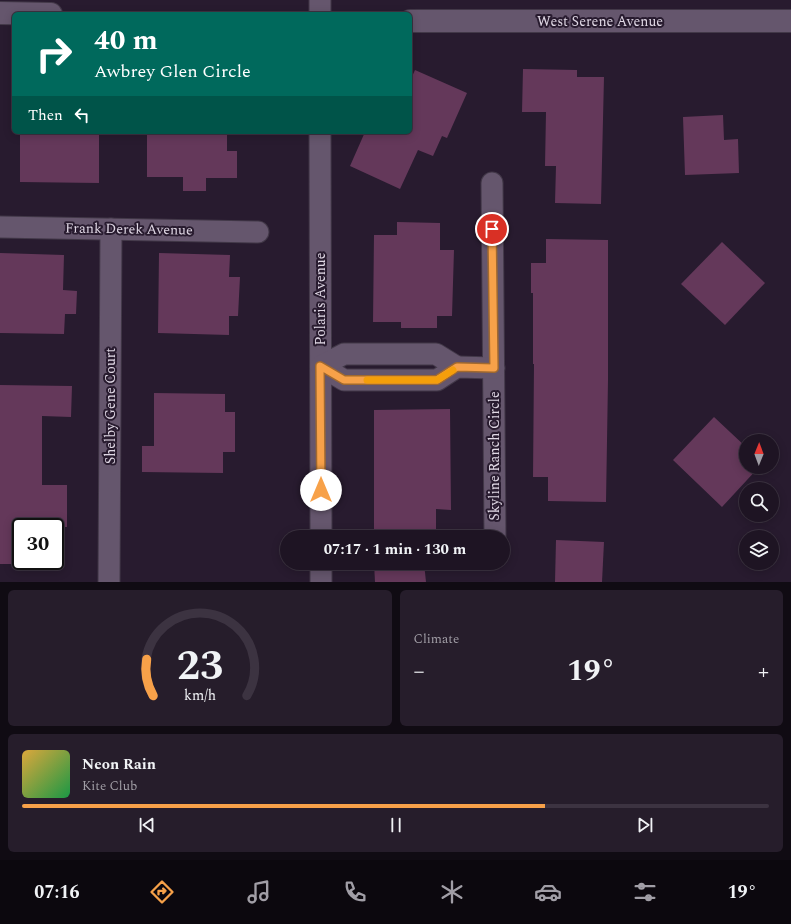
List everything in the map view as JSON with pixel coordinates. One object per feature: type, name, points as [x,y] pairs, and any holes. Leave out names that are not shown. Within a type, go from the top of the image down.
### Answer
[{"type":"street","points":[[320,0],[320,12]]},
{"type":"street","points":[[0,13],[12,13]]},
{"type":"street","name":"West Serene Avenue","points":[[412,21],[791,22]]},
{"type":"street","name":"Polaris Avenue","points":[[320,134],[321,530]]},
{"type":"street","name":"Skyline Ranch Circle","points":[[492,183],[495,530]]},
{"type":"street","name":"Frank Derek Avenue","points":[[0,228],[258,232]]},
{"type":"street","name":"Shelby Gene Court","points":[[109,582],[111,229]]},
{"type":"street","points":[[320,366],[344,354],[436,354],[457,367],[494,368]]},
{"type":"street","points":[[321,570],[321,582]]},
{"type":"building","points":[[523,69],[577,70],[577,77],[604,77],[601,204],[555,203],[556,166],[545,166],[546,112],[522,112]]},
{"type":"building","points":[[415,70],[467,93],[447,138],[442,136],[433,156],[418,150],[400,189],[350,166],[364,134],[412,134],[412,77]]},
{"type":"building","points":[[723,115],[724,140],[738,139],[739,173],[685,175],[683,117]]},
{"type":"building","points":[[20,134],[99,134],[99,183],[20,182]]},
{"type":"building","points":[[147,134],[227,134],[227,151],[237,151],[237,178],[206,178],[206,191],[183,191],[183,177],[147,177]]},
{"type":"building","points":[[397,222],[440,223],[440,250],[454,250],[452,316],[437,316],[437,328],[401,328],[401,322],[373,322],[374,235],[397,235]]},
{"type":"building","points":[[546,239],[608,240],[606,502],[548,501],[548,477],[533,477],[534,364],[531,263],[546,263]]},
{"type":"building","points":[[722,242],[765,283],[725,325],[681,284]]},
{"type":"building","points":[[0,253],[64,255],[63,290],[77,291],[76,314],[65,314],[64,334],[0,333]]},
{"type":"building","points":[[159,253],[230,255],[229,277],[240,277],[238,316],[229,316],[229,335],[158,333]]},
{"type":"building","points":[[0,385],[72,386],[71,417],[42,416],[42,485],[67,485],[67,527],[64,527],[64,518],[12,518],[12,564],[0,564]]},
{"type":"building","points":[[154,393],[225,394],[225,412],[235,412],[235,452],[223,452],[223,473],[142,472],[142,446],[154,446]]},
{"type":"building","points":[[450,409],[451,510],[436,509],[436,530],[374,530],[374,410]]},
{"type":"building","points":[[714,417],[739,440],[739,474],[753,474],[745,482],[739,482],[739,489],[722,507],[673,460]]},
{"type":"building","points":[[556,540],[604,542],[602,582],[555,582]]},
{"type":"building","points":[[374,570],[425,570],[426,582],[375,582]]},
{"type":"slow traffic","points":[[367,380],[437,380],[453,370]]},
{"type":"route","points":[[321,490],[320,366],[344,380],[437,380],[457,367],[494,368],[492,229]]}]
